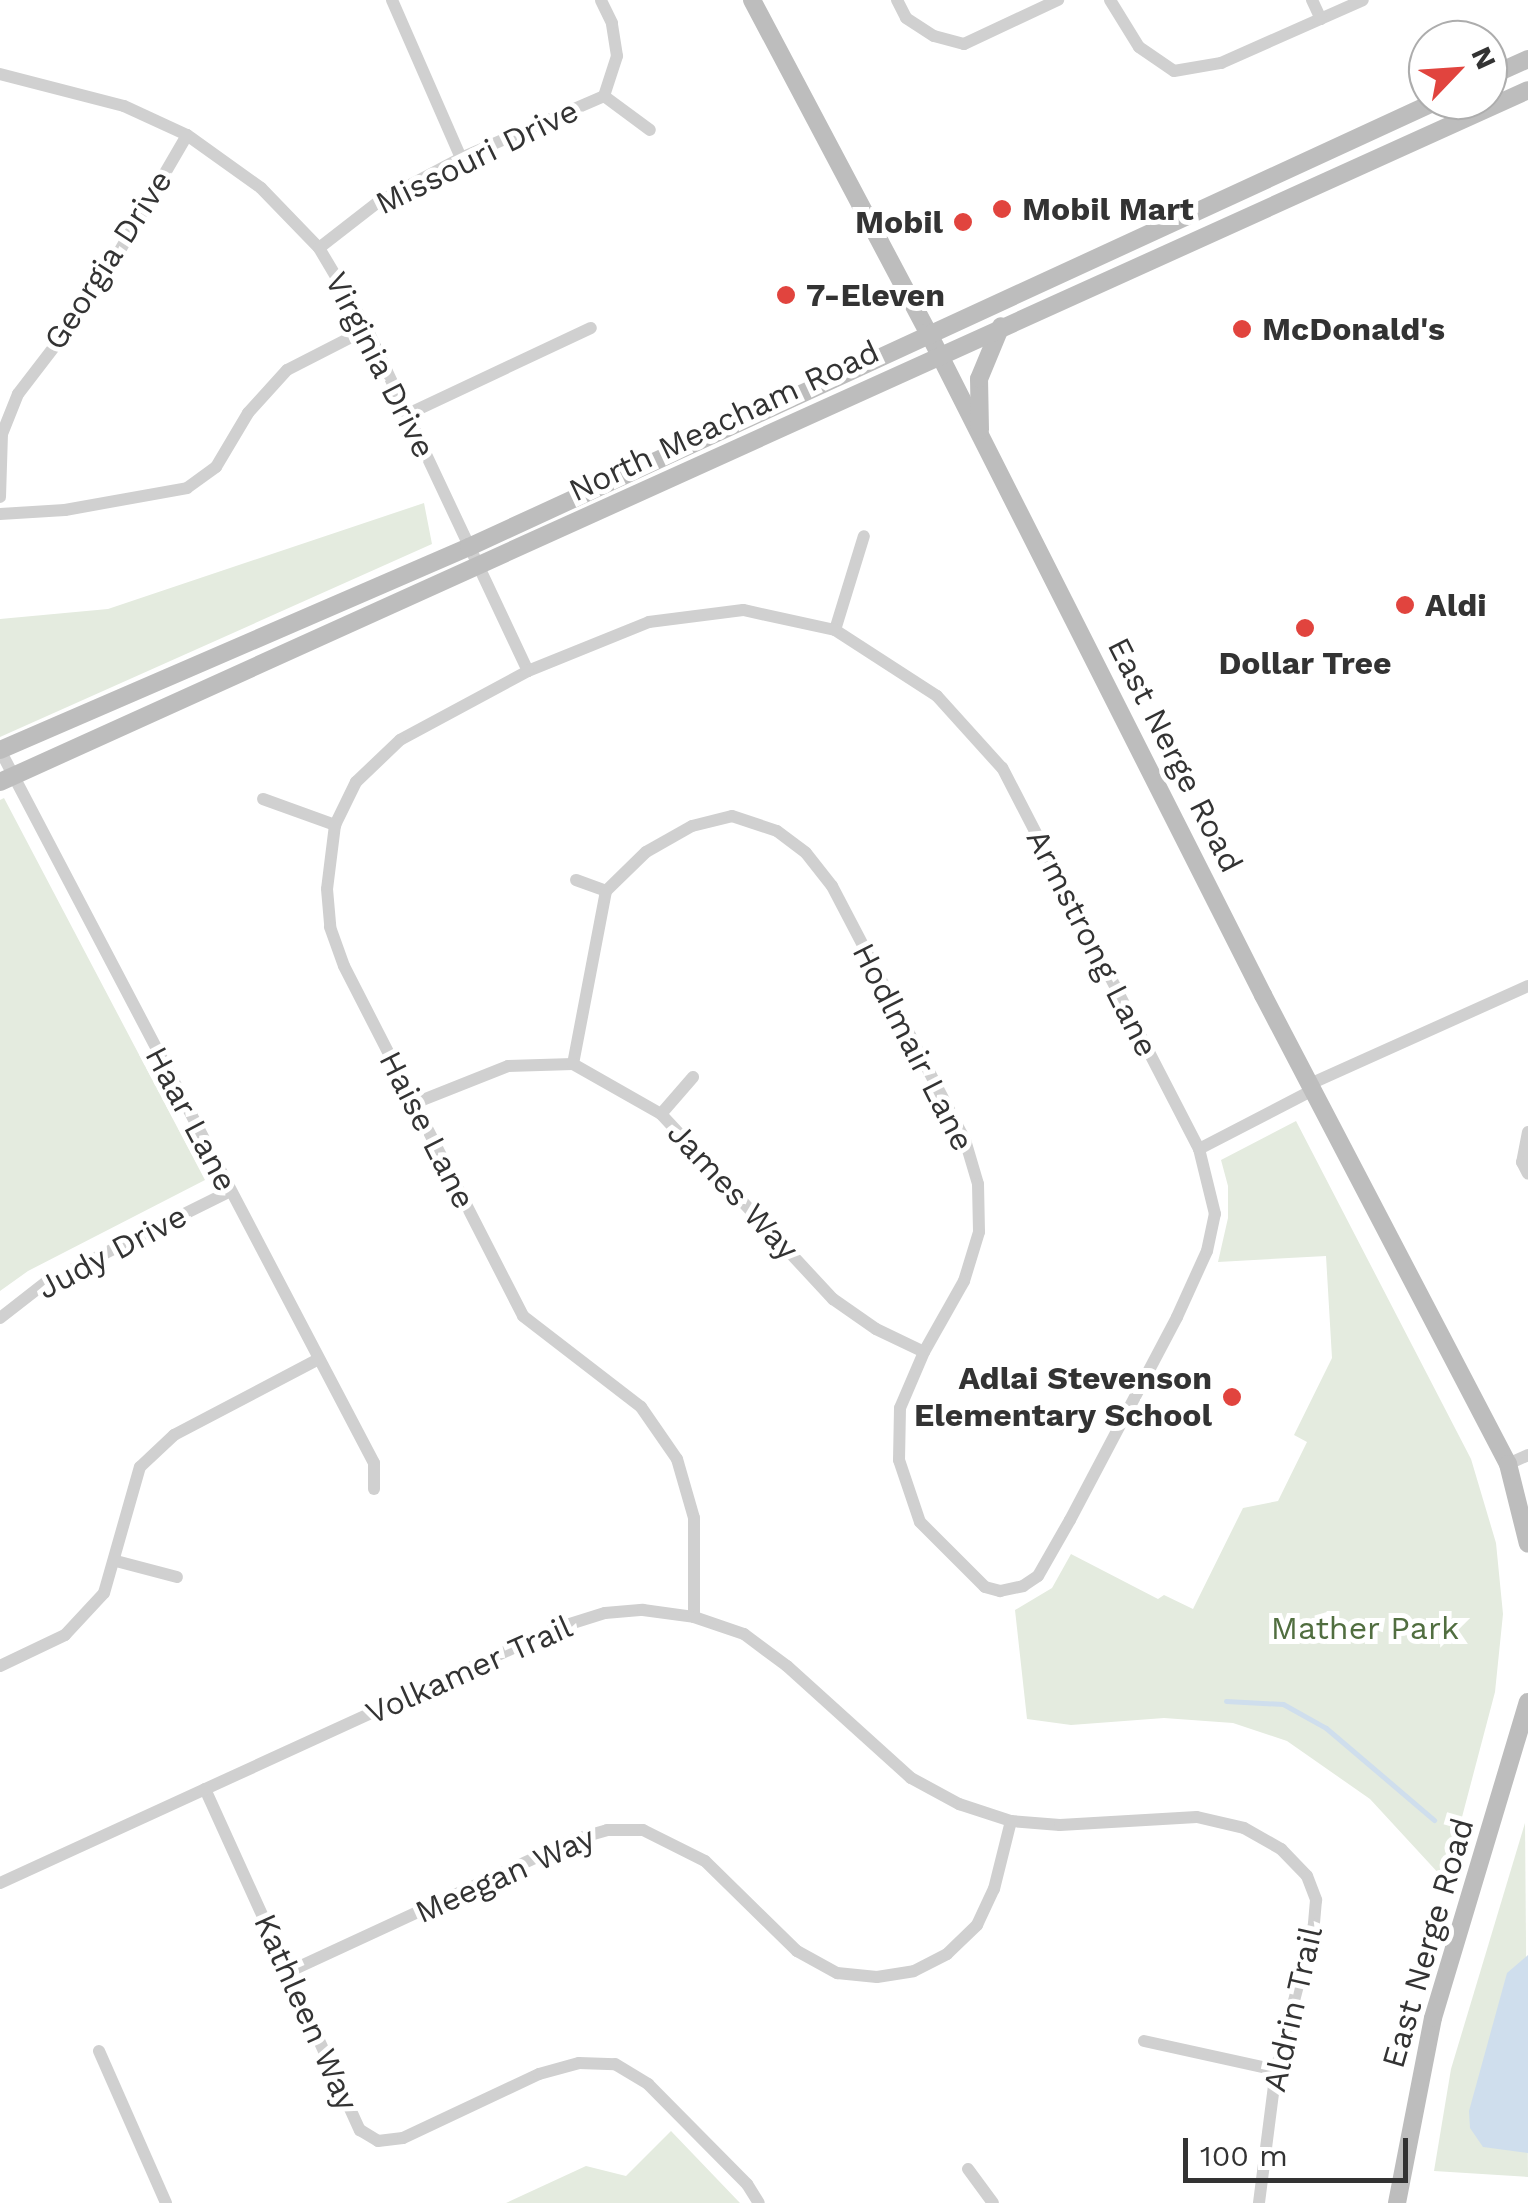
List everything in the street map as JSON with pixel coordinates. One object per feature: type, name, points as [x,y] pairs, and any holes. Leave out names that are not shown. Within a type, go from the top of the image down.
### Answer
[{"type":"main road","name":"East Nerge Road","points":[[752,0],[928,332],[1311,1087],[1508,1464],[1528,1544]]},
{"type":"main road","name":"North Meacham Road","points":[[7,779],[1528,90]]},
{"type":"main road","name":"North Meacham Road","points":[[0,750],[469,547],[1408,114]]},
{"type":"main road","points":[[980,435],[979,379],[1001,326]]},
{"type":"main road","name":"East Nerge Road","points":[[1397,2203],[1433,2018],[1526,1727],[1528,1702]]},
{"type":"street","points":[[392,0],[462,158]]},
{"type":"street","name":"Missouri Drive","points":[[319,248],[378,202],[462,158],[604,96],[617,56],[612,23],[601,0]]},
{"type":"street","points":[[897,0],[906,18],[964,44],[1058,0]]},
{"type":"street","points":[[1110,0],[1139,47],[1156,63],[1174,71],[1221,64],[1362,0]]},
{"type":"street","points":[[1312,0],[1320,19]]},
{"type":"street","name":"Virginia Drive","points":[[0,74],[124,106],[187,135],[261,188],[319,248],[366,329],[408,414],[528,671]]},
{"type":"street","points":[[604,96],[650,130]]},
{"type":"street","name":"Georgia Drive","points":[[0,496],[2,434],[18,394],[94,295],[187,135]]},
{"type":"street","points":[[408,414],[590,328]]},
{"type":"street","points":[[0,514],[65,510],[187,488],[216,467],[248,413],[287,370],[366,329]]},
{"type":"street","points":[[834,630],[864,536]]},
{"type":"street","name":"Armstrong Lane","points":[[528,671],[649,622],[743,610],[834,630],[938,696],[1002,768],[1199,1149],[1215,1214],[1207,1251],[1062,1534],[1038,1576],[1012,1590]]},
{"type":"street","name":"Haise Lane","points":[[528,671],[400,740],[356,782],[334,825],[327,889],[330,927],[344,966],[523,1316],[640,1407],[677,1459],[694,1518],[694,1617]]},
{"type":"street","name":"Haar Lane","points":[[0,750],[7,779],[374,1464],[374,1489]]},
{"type":"street","points":[[263,799],[334,825]]},
{"type":"street","name":"Hodlmair Lane","points":[[606,892],[646,852],[692,826],[732,816],[777,831],[806,852],[832,886],[965,1140],[978,1184],[980,1232],[964,1281],[924,1352],[900,1408],[898,1460],[920,1522],[944,1550],[985,1587],[1012,1590]]},
{"type":"street","points":[[415,1104],[508,1066],[574,1064],[606,892],[576,880]]},
{"type":"street","points":[[1199,1149],[1311,1087],[1528,986]]},
{"type":"street","name":"James Way","points":[[574,1064],[661,1114],[834,1299],[876,1329],[924,1352]]},
{"type":"street","points":[[661,1114],[693,1078]]},
{"type":"street","points":[[1526,1136],[1522,1162],[1528,1174]]},
{"type":"street","name":"Judy Drive","points":[[0,1318],[45,1284],[228,1192]]},
{"type":"street","points":[[0,1666],[64,1634],[104,1594],[116,1561],[128,1498],[140,1468],[174,1434],[317,1360]]},
{"type":"street","points":[[1508,1464],[1528,1455]]},
{"type":"street","points":[[116,1561],[176,1577]]},
{"type":"street","name":"Volkamer Trail","points":[[0,1882],[557,1628],[605,1613],[642,1610],[694,1617],[744,1634],[911,1778],[959,1804],[1011,1821],[1060,1825],[1197,1817],[1244,1828],[1281,1849],[1307,1876]]},
{"type":"street","name":"Kathleen Way","points":[[205,1788],[360,2130],[378,2142],[403,2138],[539,2074],[579,2062],[616,2064],[648,2084],[746,2184],[759,2203]]},
{"type":"street","name":"Meegan Way","points":[[288,1972],[576,1839],[607,1830],[643,1830],[674,1842],[704,1862],[797,1951],[837,1972],[877,1977],[914,1971],[948,1954],[977,1925],[994,1889],[1011,1821]]},
{"type":"street","name":"Aldrin Trail","points":[[1259,2203],[1276,2070],[1314,1924],[1316,1900],[1307,1876]]},
{"type":"street","points":[[1144,2042],[1276,2070]]},
{"type":"street","points":[[99,2051],[166,2203]]},
{"type":"street","points":[[968,2168],[993,2203]]},
{"type":"green space","points":[[424,503],[432,544],[0,737],[0,619],[108,609]]},
{"type":"green space","points":[[4,798],[205,1180],[28,1271],[0,1291],[0,800]]},
{"type":"green space","name":"Mather Park","points":[[1296,1121],[1471,1459],[1496,1543],[1503,1614],[1495,1692],[1457,1836],[1453,1835],[1441,1876],[1370,1799],[1287,1741],[1233,1723],[1164,1718],[1071,1725],[1027,1719],[1015,1610],[1052,1588],[1071,1554],[1158,1599],[1164,1595],[1193,1609],[1243,1508],[1278,1501],[1307,1442],[1294,1435],[1332,1358],[1326,1256],[1218,1262],[1228,1218],[1228,1186],[1221,1160]]},
{"type":"green space","points":[[1525,1823],[1528,2177],[1434,2171],[1451,2069]]},
{"type":"green space","points":[[671,2131],[740,2203],[506,2203],[586,2166],[626,2176]]},
{"type":"water","points":[[1528,1955],[1528,2153],[1483,2147],[1470,2128],[1469,2111],[1507,1973]]},
{"type":"waterway","points":[[1226,1701],[1283,1704],[1326,1728],[1434,1820]]},
{"type":"place","name":"Mobil Mart","points":[[1002,209]]},
{"type":"place","name":"Mobil","points":[[963,222]]},
{"type":"place","name":"7-Eleven","points":[[786,295]]},
{"type":"place","name":"McDonald's","points":[[1242,329]]},
{"type":"place","name":"Aldi","points":[[1405,605]]},
{"type":"place","name":"Dollar Tree","points":[[1305,628]]},
{"type":"place","name":"Adlai Stevenson Elementary School","points":[[1232,1397]]}]
